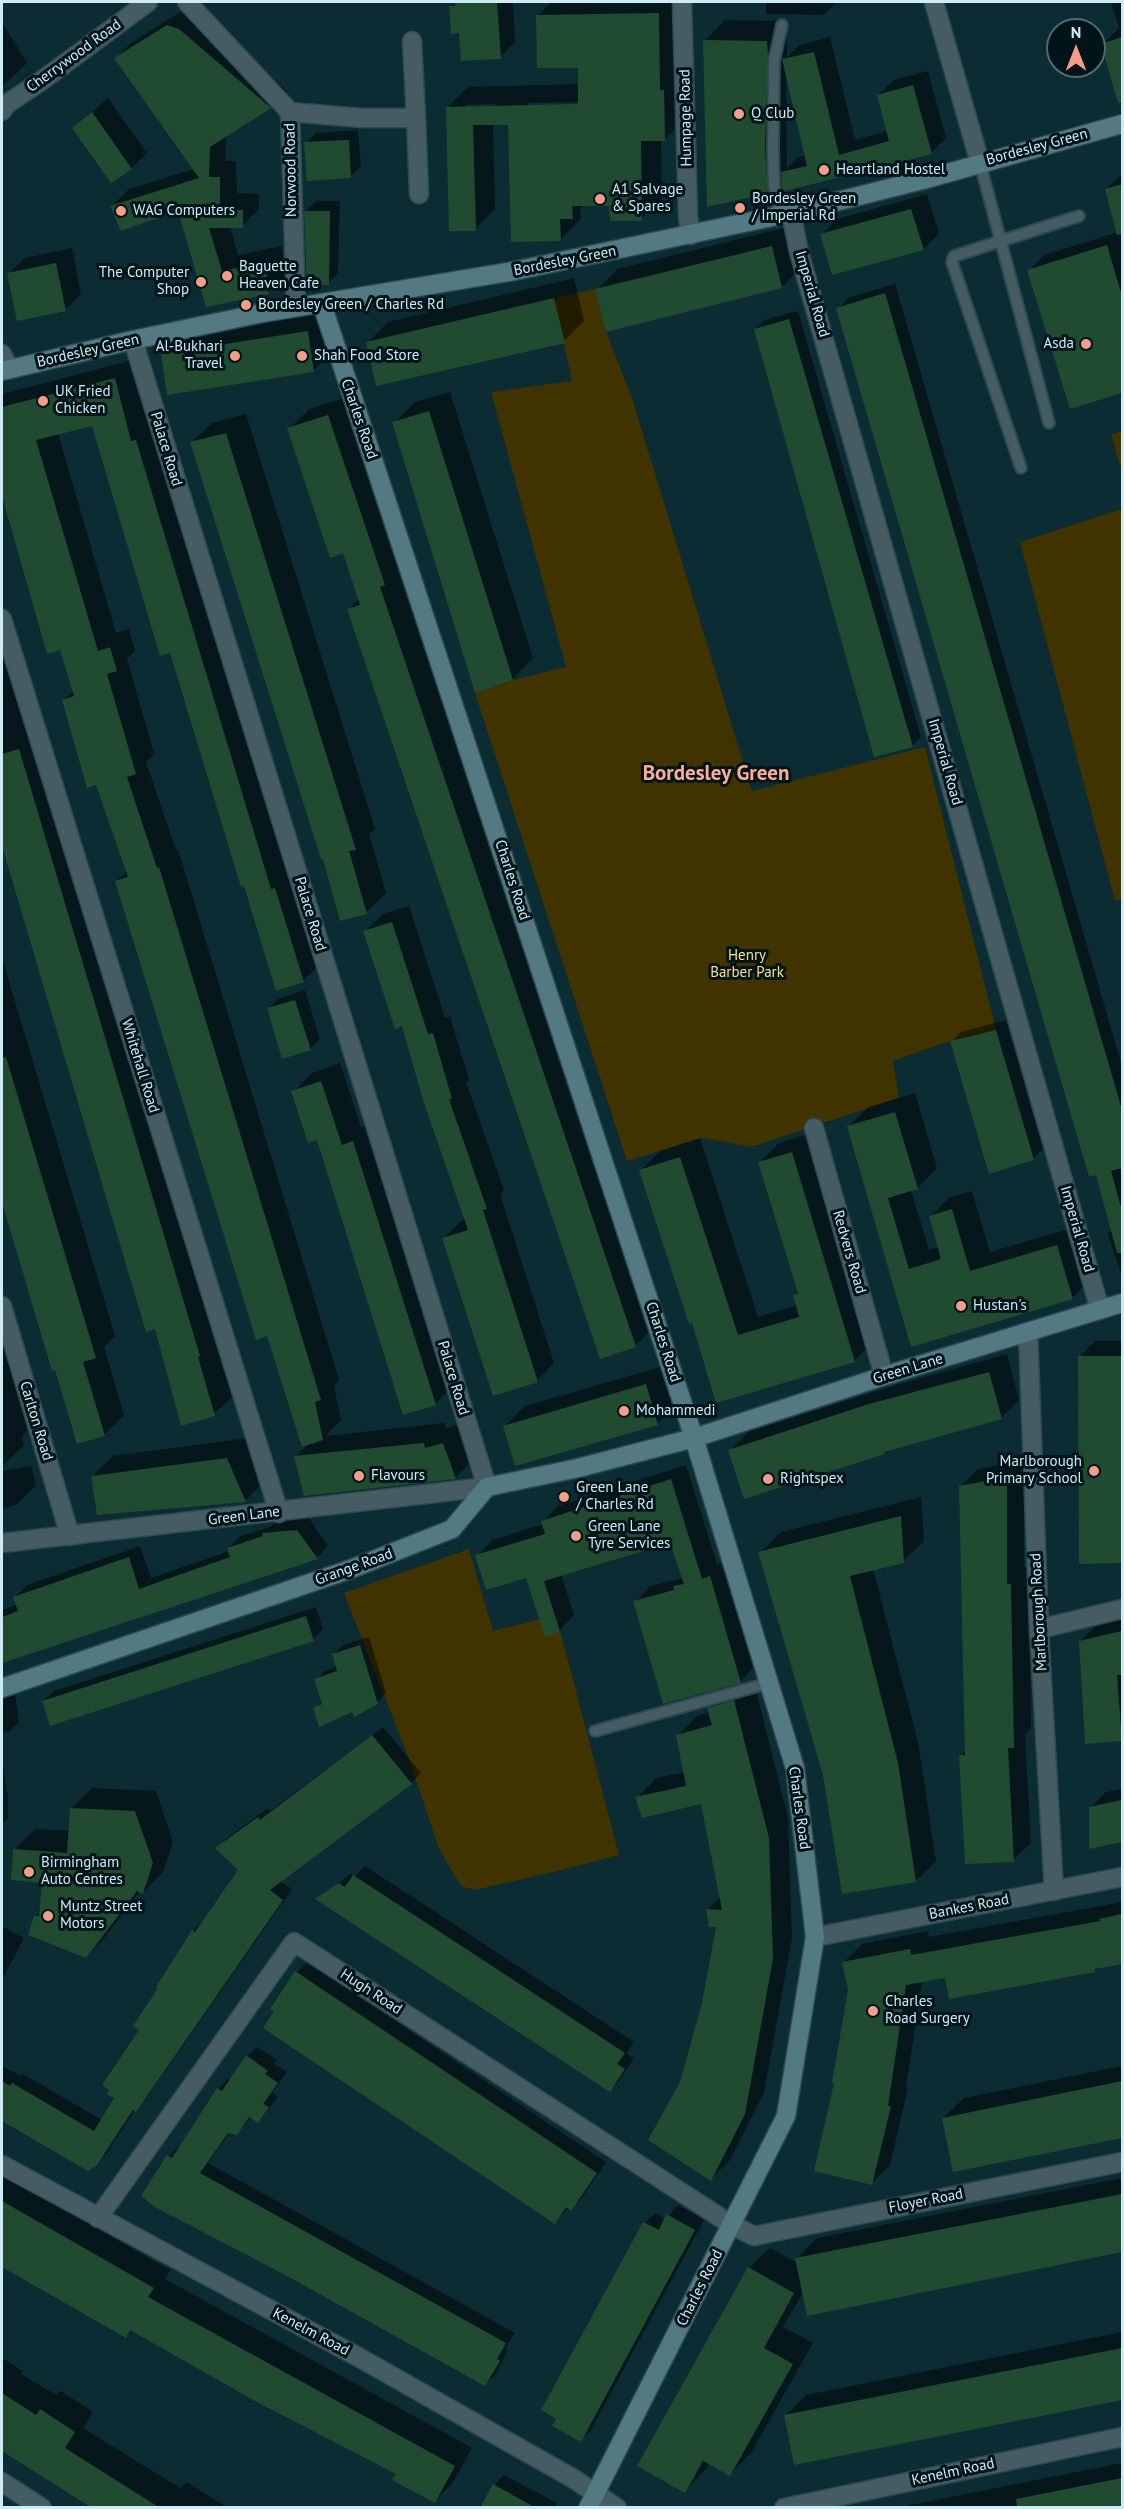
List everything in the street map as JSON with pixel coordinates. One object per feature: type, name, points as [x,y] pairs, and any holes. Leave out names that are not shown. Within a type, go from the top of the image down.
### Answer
[{"type":"street","name":"Cherrywood Road","points":[[2,111],[7,104],[148,2]]},
{"type":"street","name":"Norwood Road","points":[[187,2],[290,112],[296,307]]},
{"type":"street","name":"Humpage Road","points":[[682,2],[688,217],[691,235]]},
{"type":"street","points":[[934,2],[980,163]]},
{"type":"street","points":[[412,41],[419,194]]},
{"type":"street","points":[[290,112],[362,118],[416,118]]},
{"type":"street","name":"Bordesley Green","points":[[4,365],[296,307],[524,269],[691,235],[930,178],[1122,124]]},
{"type":"street","name":"Imperial Road","points":[[785,214],[799,252],[1100,1310]]},
{"type":"street","name":"Charles Road","points":[[322,304],[694,1438],[795,1768],[815,1936],[786,2116],[592,2500]]},
{"type":"street","name":"Palace Road","points":[[133,340],[487,1487]]},
{"type":"street","name":"Whitehall Road","points":[[2,620],[279,1513]]},
{"type":"street","name":"Redvers Road","points":[[814,1128],[884,1376]]},
{"type":"street","name":"Green Lane","points":[[694,1438],[884,1376],[1122,1303]]},
{"type":"street","name":"Carlton Road","points":[[2,1306],[70,1536]]},
{"type":"street","name":"Marlborough Road","points":[[1028,1332],[1039,1629],[1054,1891]]},
{"type":"street","points":[[487,1487],[578,1468],[694,1438]]},
{"type":"street","name":"Green Lane","points":[[2,1543],[279,1513],[487,1487]]},
{"type":"street","name":"Grange Road","points":[[2,1688],[351,1569],[452,1529],[487,1487]]},
{"type":"street","points":[[1039,1629],[1122,1609]]},
{"type":"street","name":"Bankes Road","points":[[815,1936],[1122,1877]]},
{"type":"street","name":"Hugh Road","points":[[98,2218],[294,1941],[732,2225]]},
{"type":"street","name":"Floyer Road","points":[[732,2225],[754,2236],[1122,2162]]},
{"type":"street","name":"Kenelm Road","points":[[2,2165],[360,2358],[592,2500],[617,2508]]},
{"type":"street","name":"Kenelm Road","points":[[784,2508],[1122,2437]]},
{"type":"street","points":[[2,2482],[42,2508]]},
{"type":"lane","points":[[782,25],[774,61],[773,150],[774,186],[785,214]]},
{"type":"lane","points":[[980,163],[999,242],[1049,423]]},
{"type":"lane","points":[[1021,468],[952,262],[954,256],[1079,216]]},
{"type":"lane","points":[[595,1731],[769,1683]]},
{"type":"green space","name":"Henry Barber Park","points":[[595,289],[606,332],[632,398],[752,791],[925,747],[996,1030],[949,1041],[893,1061],[899,1098],[751,1147],[702,1138],[627,1161],[475,693],[513,680],[566,667],[491,392],[572,381],[554,298]]},
{"type":"green space","points":[[1122,431],[1122,472],[1111,434]]},
{"type":"green space","points":[[1122,509],[1122,899],[1115,901],[1020,542]]},
{"type":"green space","points":[[469,1549],[493,1631],[556,1615],[619,1855],[475,1890],[461,1886],[439,1849],[409,1759],[344,1593]]},
{"type":"building","points":[[455,2],[497,2],[501,59],[461,61],[459,33],[451,34],[449,6],[455,6]]},
{"type":"building","points":[[659,13],[660,90],[664,90],[665,141],[641,141],[642,221],[610,221],[609,206],[572,206],[573,219],[560,219],[561,241],[511,242],[508,125],[473,125],[476,231],[449,231],[446,107],[578,104],[578,68],[537,68],[536,15]]},
{"type":"building","points":[[167,25],[179,29],[271,108],[210,147],[209,177],[220,177],[220,210],[243,210],[243,228],[209,228],[222,271],[265,262],[269,294],[206,307],[178,211],[121,231],[110,206],[199,178],[114,58]]},
{"type":"building","points":[[1122,37],[1122,102],[1118,103],[1106,61],[1106,42]]},
{"type":"building","points":[[703,40],[767,41],[768,55],[765,150],[768,193],[707,207]]},
{"type":"building","points":[[814,52],[839,155],[889,141],[877,95],[913,85],[932,154],[785,191],[782,189],[781,172],[807,166],[782,59]]},
{"type":"building","points":[[92,112],[132,169],[111,183],[72,128]]},
{"type":"building","points":[[349,140],[351,178],[307,181],[304,142]]},
{"type":"building","points":[[1122,184],[1122,234],[1117,235],[1105,189]]},
{"type":"building","points":[[911,209],[924,250],[832,275],[820,234]]},
{"type":"building","points":[[304,211],[330,211],[329,285],[307,285]]},
{"type":"building","name":"Asda","points":[[1107,245],[1122,296],[1122,393],[1070,409],[1027,270]]},
{"type":"building","points":[[772,246],[782,288],[606,332],[595,289]]},
{"type":"building","points":[[56,263],[66,311],[17,321],[7,273]]},
{"type":"building","points":[[885,293],[1122,1110],[1122,1168],[1111,1171],[1122,1211],[1122,1253],[1117,1253],[1096,1175],[1089,1177],[836,308]]},
{"type":"building","points":[[554,298],[565,343],[376,386],[366,342]]},
{"type":"building","points":[[789,319],[913,747],[874,757],[754,329]]},
{"type":"building","points":[[308,331],[314,372],[167,395],[161,354]]},
{"type":"building","points":[[115,378],[131,441],[136,440],[271,889],[275,888],[304,982],[276,991],[244,886],[241,887],[170,653],[160,656],[92,426],[36,440],[98,651],[110,647],[117,671],[107,674],[136,774],[127,777],[157,868],[159,867],[321,1400],[315,1402],[323,1440],[302,1447],[267,1336],[256,1340],[115,881],[128,877],[96,785],[87,788],[62,700],[74,696],[60,650],[47,654],[2,496],[2,407]]},
{"type":"building","points":[[429,411],[513,680],[475,693],[392,422]]},
{"type":"building","points":[[328,415],[385,585],[380,587],[636,1347],[600,1359],[347,609],[360,605],[343,553],[330,558],[287,428]]},
{"type":"building","points":[[226,433],[356,850],[349,851],[367,914],[340,921],[323,859],[321,859],[190,442]]},
{"type":"building","points":[[19,749],[200,1356],[198,1357],[215,1416],[181,1426],[155,1329],[146,1332],[2,846],[2,754]]},
{"type":"building","points":[[392,922],[428,1034],[433,1033],[452,1099],[449,1099],[487,1209],[483,1210],[538,1382],[493,1396],[442,1238],[468,1230],[423,1100],[402,1026],[395,1029],[363,931]]},
{"type":"building","points":[[295,1000],[311,1050],[282,1059],[267,1008]]},
{"type":"building","points":[[996,1030],[1034,1160],[989,1174],[950,1041]]},
{"type":"building","points":[[6,1057],[96,1358],[83,1362],[105,1436],[77,1444],[55,1370],[52,1371],[2,1202],[2,1058]]},
{"type":"building","points":[[321,1081],[342,1145],[353,1141],[436,1405],[403,1415],[317,1140],[308,1143],[291,1091]]},
{"type":"building","points":[[895,1112],[918,1189],[888,1198],[909,1269],[941,1259],[929,1216],[952,1209],[970,1271],[1057,1245],[1073,1299],[911,1347],[847,1126]]},
{"type":"building","points":[[792,1152],[855,1362],[716,1403],[692,1323],[689,1324],[639,1170],[680,1157],[738,1335],[799,1317],[793,1295],[798,1293],[758,1162]]},
{"type":"building","name":"Marlborough Primary School","points":[[1078,1356],[1122,1356],[1122,1563],[1079,1564]]},
{"type":"building","points":[[989,1372],[1002,1419],[884,1452],[885,1454],[744,1499],[728,1450],[869,1404]]},
{"type":"building","points":[[646,1384],[658,1425],[515,1466],[503,1426]]},
{"type":"building","points":[[424,1443],[425,1448],[443,1443],[456,1479],[304,1496],[294,1456]]},
{"type":"building","points":[[227,1458],[246,1502],[97,1515],[91,1476]]},
{"type":"building","points":[[1007,1477],[1007,1584],[1011,1584],[1014,1748],[1008,1748],[1014,1862],[965,1864],[959,1755],[965,1755],[959,1486]]},
{"type":"building","points":[[671,1479],[702,1579],[710,1576],[741,1683],[663,1704],[633,1601],[674,1590],[673,1586],[684,1584],[670,1543],[544,1581],[560,1632],[545,1637],[526,1578],[486,1590],[475,1555],[545,1534],[541,1521]]},
{"type":"building","points":[[901,1516],[904,1563],[850,1576],[898,1763],[916,1882],[842,1894],[823,1775],[758,1552]]},
{"type":"building","points":[[297,1530],[318,1559],[2,1663],[2,1617],[18,1611],[13,1597],[129,1557],[139,1589],[230,1557],[227,1548],[263,1536],[262,1533]]},
{"type":"building","points":[[306,1616],[314,1641],[50,1726],[42,1701]]},
{"type":"building","points":[[1122,1631],[1122,1675],[1117,1675],[1122,1741],[1085,1744],[1079,1641]]},
{"type":"building","points":[[360,1645],[378,1704],[354,1717],[352,1712],[319,1727],[313,1708],[322,1704],[314,1679],[337,1671],[332,1654]]},
{"type":"building","points":[[734,1700],[769,1838],[773,1959],[745,2114],[711,2181],[648,2140],[680,2082],[702,2003],[716,1927],[709,1927],[706,1909],[722,1910],[701,1804],[642,1818],[635,1797],[686,1786],[676,1735],[712,1725],[707,1708]]},
{"type":"building","points":[[372,1735],[412,1784],[270,1890],[283,1900],[136,2112],[133,2110],[97,2165],[88,2171],[2,2121],[2,2081],[10,2086],[12,2083],[94,2131],[114,2098],[107,2094],[109,2090],[102,2085],[139,2030],[133,2026],[192,1930],[195,1932],[238,1870],[215,1848],[258,1817],[260,1820]]},
{"type":"building","points":[[1122,1800],[1122,1842],[1089,1849],[1089,1807]]},
{"type":"building","points":[[70,1808],[135,1811],[153,1863],[143,1894],[137,1891],[86,1958],[28,1935],[34,1916],[39,1916],[42,1883],[11,1880],[13,1849],[67,1853]]},
{"type":"building","points":[[353,1875],[625,2053],[617,2064],[625,2069],[610,2092],[315,1899],[339,1883],[345,1887]]},
{"type":"building","points":[[1122,1914],[1122,1964],[1095,1969],[1095,1972],[949,1999],[945,1978],[906,1985],[888,2106],[891,2106],[872,2185],[814,2171],[834,2083],[832,2082],[848,1990],[842,1962],[910,1949],[911,1955],[1100,1921],[1099,1919]]},
{"type":"building","points":[[295,1971],[597,2173],[571,2211],[566,2207],[555,2224],[263,2028],[274,2011],[270,2009]]},
{"type":"building","points":[[246,2055],[268,2071],[265,2074],[278,2083],[263,2104],[269,2107],[258,2123],[249,2117],[237,2135],[228,2133],[200,2173],[506,2343],[497,2359],[500,2361],[485,2386],[289,2277],[155,2207],[141,2196],[167,2155],[172,2158],[217,2088],[222,2091]]},
{"type":"building","points":[[1122,2081],[1122,2138],[953,2172],[942,2118]]},
{"type":"building","points":[[1122,2194],[1122,2252],[807,2316],[795,2258]]},
{"type":"building","points":[[2,2201],[154,2288],[148,2297],[455,2466],[435,2503],[392,2480],[396,2474],[257,2402],[130,2330],[126,2338],[2,2267]]},
{"type":"building","points":[[666,2214],[695,2230],[581,2442],[552,2426],[556,2419],[541,2410],[643,2222],[659,2230]]},
{"type":"building","points":[[748,2267],[794,2293],[764,2348],[793,2364],[730,2476],[703,2461],[685,2493],[637,2466]]},
{"type":"building","points":[[1122,2348],[1122,2400],[794,2465],[784,2415]]},
{"type":"building","points":[[2,2393],[36,2415],[40,2409],[75,2432],[65,2448],[160,2508],[92,2508],[2,2451]]},
{"type":"building","points":[[1122,2478],[1122,2508],[1017,2508],[1016,2499]]},
{"type":"building","points":[[493,2484],[536,2508],[480,2508]]},
{"type":"place","name":"Q Club","points":[[739,114]]},
{"type":"place","name":"Heartland Hostel","points":[[824,170]]},
{"type":"place","name":"A1 Salvage & Spares","points":[[600,199]]},
{"type":"place","name":"Bordesley Green / Imperial Rd","points":[[740,208]]},
{"type":"place","name":"WAG Computers","points":[[121,211]]},
{"type":"place","name":"Baguette Heaven Cafe","points":[[227,276]]},
{"type":"place","name":"The Computer Shop","points":[[201,282]]},
{"type":"place","name":"Bordesley Green / Charles Rd","points":[[246,305]]},
{"type":"place","name":"Asda","points":[[1086,344]]},
{"type":"place","name":"Al-Bukhari Travel","points":[[235,356]]},
{"type":"place","name":"Shah Food Store","points":[[302,356]]},
{"type":"place","name":"UK Fried Chicken","points":[[43,401]]},
{"type":"place","name":"Hustan's","points":[[961,1306]]},
{"type":"place","name":"Mohammedi","points":[[624,1411]]},
{"type":"place","name":"Marlborough Primary School","points":[[1094,1471]]},
{"type":"place","name":"Flavours","points":[[359,1476]]},
{"type":"place","name":"Rightspex","points":[[768,1479]]},
{"type":"place","name":"Green Lane / Charles Rd","points":[[564,1497]]},
{"type":"place","name":"Green Lane Tyre Services","points":[[576,1536]]},
{"type":"place","name":"Birmingham Auto Centres","points":[[29,1872]]},
{"type":"place","name":"Muntz Street Motors","points":[[48,1916]]},
{"type":"place","name":"Charles Road Surgery","points":[[873,2011]]},
{"type":"district","name":"Bordesley Green","points":[[716,774]]}]
